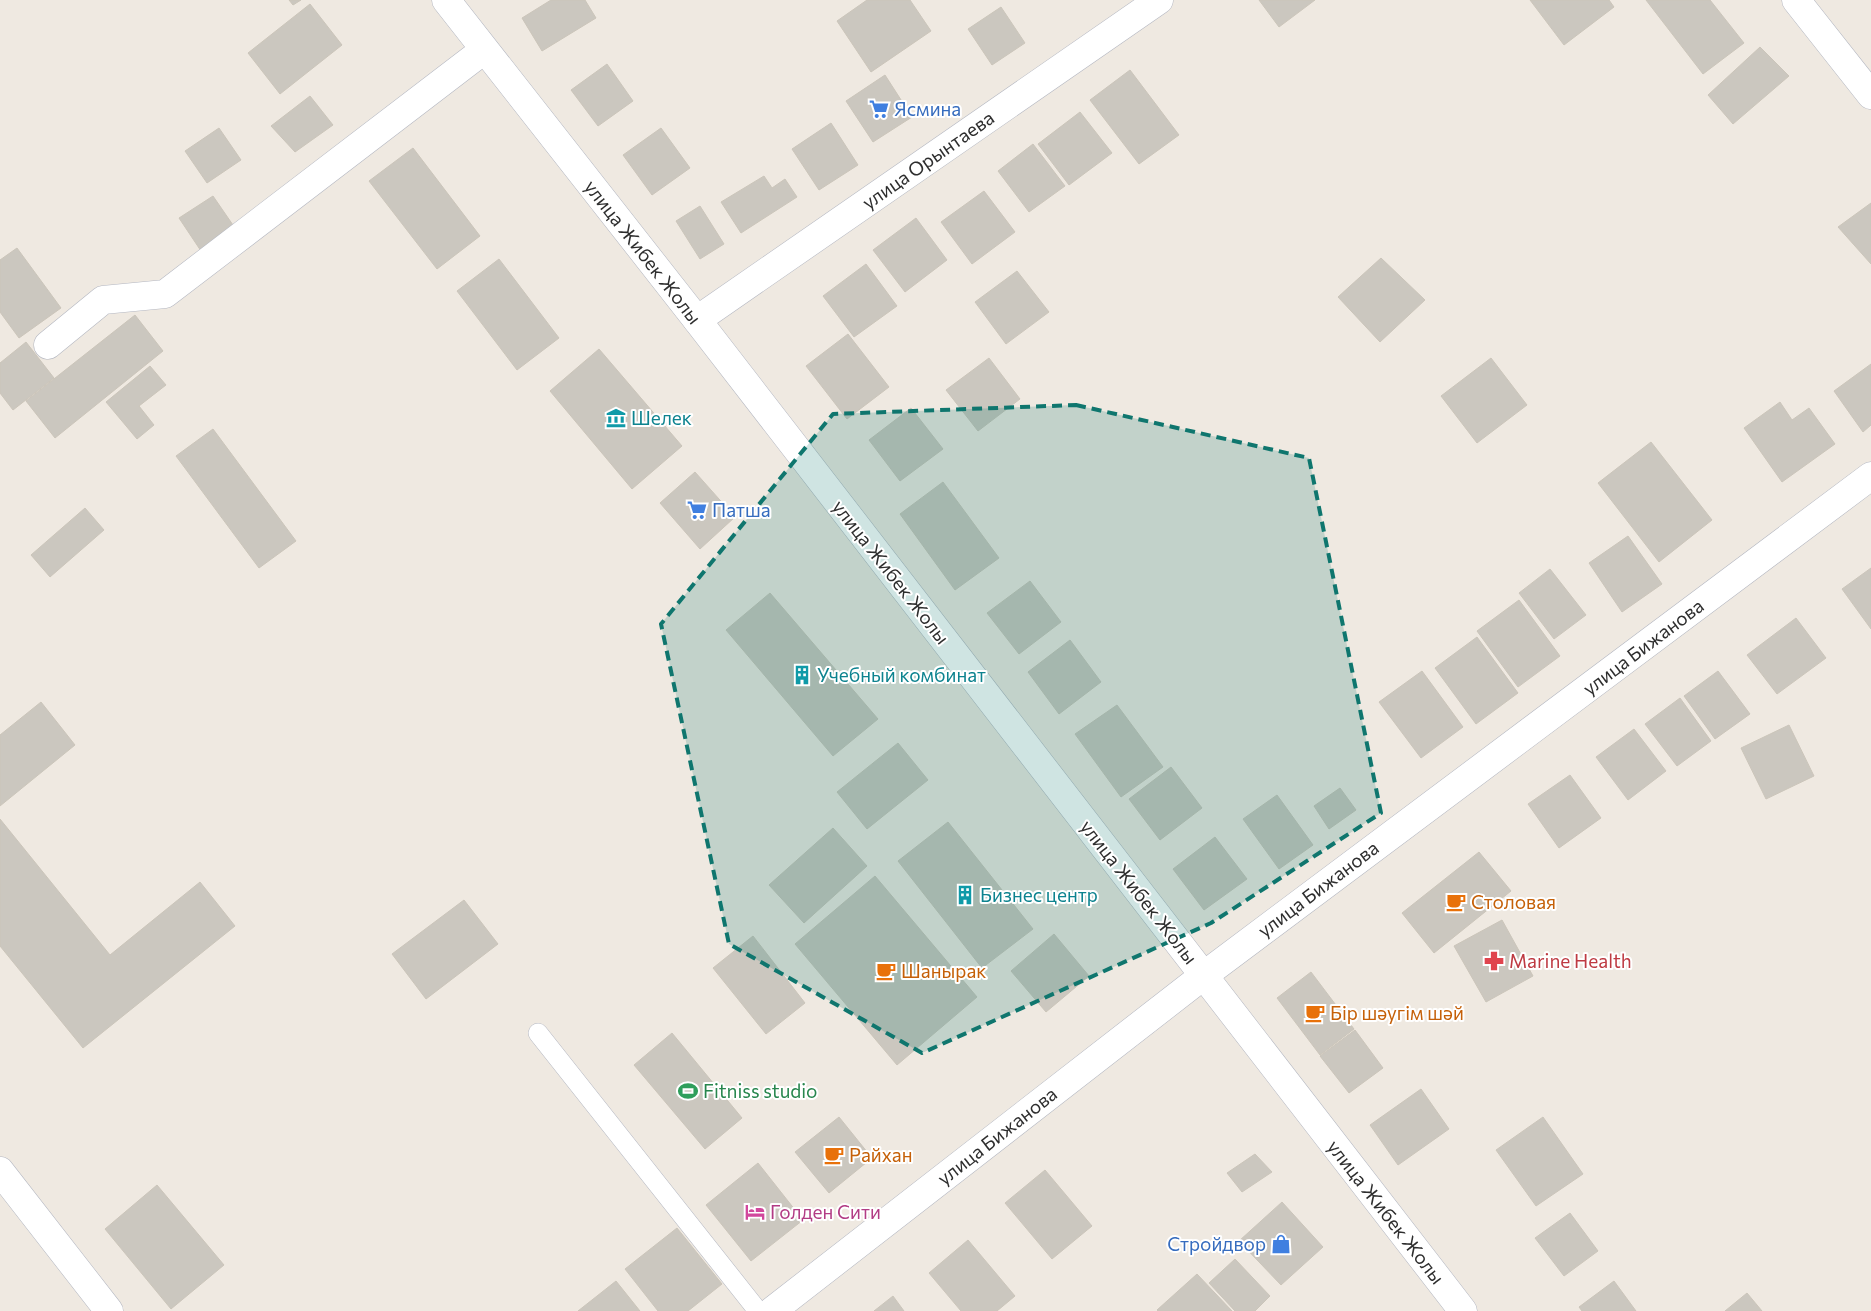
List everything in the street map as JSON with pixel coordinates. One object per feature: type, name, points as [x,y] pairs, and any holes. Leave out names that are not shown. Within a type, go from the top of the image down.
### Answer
[{"type":"street","name":"улица Жибек Жолы","points":[[446,0],[697,320],[1463,1311]]},
{"type":"street","name":"улица Орынтаева","points":[[697,320],[1159,0]]},
{"type":"street","points":[[1796,0],[1871,95]]},
{"type":"street","points":[[48,345],[103,300],[165,294],[484,50]]},
{"type":"street","name":"улица Бижанова","points":[[772,1311],[1203,976],[1871,476]]},
{"type":"street","points":[[0,1171],[109,1311]]},
{"type":"lane","points":[[538,1033],[758,1311]]},
{"type":"highlighted area","points":[[1076,405],[1309,458],[1381,813],[1211,923],[922,1053],[729,944],[661,624],[833,414]]},
{"type":"building","points":[[289,0],[301,0],[293,5]]},
{"type":"building","points":[[551,0],[585,0],[596,18],[542,51],[522,18]]},
{"type":"building","points":[[867,0],[910,0],[931,31],[871,72],[837,21]]},
{"type":"building","points":[[1259,0],[1315,0],[1279,27]]},
{"type":"building","points":[[1530,0],[1609,0],[1614,7],[1564,45]]},
{"type":"building","points":[[1646,0],[1710,0],[1744,43],[1703,74]]},
{"type":"building","points":[[310,4],[342,45],[280,94],[248,53]]},
{"type":"building","points":[[1001,7],[1025,43],[992,65],[968,29]]},
{"type":"building","points":[[1760,47],[1789,76],[1733,124],[1708,95]]},
{"type":"building","points":[[607,64],[633,101],[598,126],[571,90]]},
{"type":"building","points":[[1130,70],[1179,135],[1139,164],[1090,100]]},
{"type":"building","name":"Ясмина","points":[[885,75],[912,117],[873,142],[846,101]]},
{"type":"building","points":[[310,96],[333,125],[295,152],[271,126]]},
{"type":"building","points":[[1080,112],[1112,153],[1069,185],[1038,144]]},
{"type":"building","points":[[831,123],[858,165],[819,190],[792,149]]},
{"type":"building","points":[[219,128],[241,160],[207,183],[185,151]]},
{"type":"building","points":[[661,128],[690,168],[652,195],[623,155]]},
{"type":"building","points":[[1033,144],[1065,186],[1029,212],[998,171]]},
{"type":"building","points":[[413,148],[480,236],[437,269],[369,181]]},
{"type":"building","points":[[764,176],[772,188],[785,179],[797,197],[741,233],[721,202]]},
{"type":"building","points":[[984,191],[1015,232],[972,264],[941,222]]},
{"type":"building","points":[[213,196],[235,228],[201,251],[179,218]]},
{"type":"building","points":[[1871,203],[1871,264],[1838,227]]},
{"type":"building","points":[[700,206],[724,244],[700,259],[676,221]]},
{"type":"building","points":[[916,218],[947,260],[905,292],[873,250]]},
{"type":"building","points":[[17,248],[61,308],[19,338],[0,312],[0,260]]},
{"type":"building","points":[[1381,258],[1425,300],[1380,342],[1338,297]]},
{"type":"building","points":[[499,259],[559,338],[517,370],[457,291]]},
{"type":"building","points":[[866,264],[897,306],[854,337],[823,296]]},
{"type":"building","points":[[1017,271],[1049,312],[1006,344],[975,302]]},
{"type":"building","points":[[135,315],[163,351],[55,438],[26,401]]},
{"type":"building","points":[[848,334],[889,387],[847,419],[806,366]]},
{"type":"building","points":[[26,342],[54,378],[13,410],[0,393],[0,363]]},
{"type":"building","name":"Шелек","points":[[599,349],[682,446],[632,489],[550,391]]},
{"type":"building","points":[[989,358],[1020,399],[978,431],[946,390]]},
{"type":"building","points":[[1491,358],[1527,405],[1477,443],[1441,396]]},
{"type":"building","points":[[1871,364],[1871,425],[1863,432],[1834,391]]},
{"type":"building","points":[[150,366],[166,385],[139,406],[154,425],[137,439],[106,402]]},
{"type":"building","points":[[1780,402],[1792,420],[1809,408],[1835,444],[1782,482],[1744,428]]},
{"type":"building","points":[[911,408],[943,449],[900,481],[869,440]]},
{"type":"building","points":[[213,429],[296,541],[259,568],[176,456]]},
{"type":"building","points":[[1651,442],[1712,520],[1659,562],[1598,483]]},
{"type":"building","name":"Патша","points":[[695,472],[735,517],[700,549],[660,503]]},
{"type":"building","points":[[943,482],[999,558],[955,590],[900,514]]},
{"type":"building","points":[[85,508],[104,530],[50,577],[31,555]]},
{"type":"building","points":[[1628,536],[1662,584],[1622,612],[1589,563]]},
{"type":"building","points":[[1871,568],[1871,629],[1842,589]]},
{"type":"building","points":[[1550,569],[1586,615],[1554,639],[1519,593]]},
{"type":"building","points":[[1030,581],[1061,622],[1019,654],[987,613]]},
{"type":"building","name":"Учебный комбинат","points":[[770,593],[878,719],[833,756],[726,630]]},
{"type":"building","points":[[1519,600],[1560,656],[1518,687],[1477,631]]},
{"type":"building","points":[[1796,618],[1826,658],[1777,694],[1747,655]]},
{"type":"building","points":[[1477,637],[1518,693],[1476,724],[1435,668]]},
{"type":"building","points":[[1070,640],[1101,682],[1059,714],[1028,672]]},
{"type":"building","points":[[1422,671],[1463,727],[1421,758],[1379,702]]},
{"type":"building","points":[[1718,671],[1750,714],[1715,739],[1684,696]]},
{"type":"building","points":[[1680,698],[1711,741],[1677,766],[1645,724]]},
{"type":"building","points":[[41,702],[75,745],[0,806],[0,735]]},
{"type":"building","points":[[1117,705],[1163,767],[1121,797],[1075,734]]},
{"type":"building","points":[[1789,725],[1814,776],[1766,799],[1741,748]]},
{"type":"building","points":[[1634,729],[1666,771],[1628,800],[1596,757]]},
{"type":"building","points":[[898,743],[928,780],[867,829],[837,792]]},
{"type":"building","points":[[1171,767],[1202,808],[1160,840],[1129,799]]},
{"type":"building","points":[[1570,775],[1601,818],[1559,848],[1528,804]]},
{"type":"building","points":[[1340,788],[1356,810],[1329,829],[1314,806]]},
{"type":"building","points":[[1277,795],[1313,845],[1279,869],[1243,819]]},
{"type":"building","points":[[0,819],[110,955],[200,882],[235,926],[83,1048],[0,946]]},
{"type":"building","name":"Бизнес центр","points":[[948,822],[1033,929],[982,968],[898,861]]},
{"type":"building","points":[[833,828],[867,866],[804,923],[769,885]]},
{"type":"building","points":[[1215,837],[1247,879],[1204,910],[1173,869]]},
{"type":"building","name":"Столовая","points":[[1479,852],[1511,891],[1434,953],[1402,913]]},
{"type":"building","name":"Шанырак","points":[[875,876],[977,997],[897,1065],[795,944]]},
{"type":"building","points":[[464,900],[498,944],[426,999],[392,954]]},
{"type":"building","name":"Marine Health","points":[[1502,920],[1533,976],[1486,1002],[1454,946]]},
{"type":"building","points":[[1054,934],[1089,976],[1046,1012],[1011,971]]},
{"type":"building","points":[[753,936],[805,1003],[766,1034],[713,968]]},
{"type":"building","name":"Бір шәугім шәй","points":[[1311,972],[1354,1029],[1320,1055],[1277,998]]},
{"type":"building","points":[[1355,1030],[1383,1068],[1349,1093],[1320,1056]]},
{"type":"building","name":"Fitniss studio","points":[[672,1033],[742,1118],[705,1149],[634,1065]]},
{"type":"building","points":[[1421,1089],[1449,1129],[1398,1165],[1370,1125]]},
{"type":"building","name":"Райхан","points":[[839,1117],[872,1158],[829,1193],[795,1152]]},
{"type":"building","points":[[1543,1117],[1583,1174],[1536,1206],[1496,1150]]},
{"type":"building","points":[[1255,1154],[1272,1172],[1242,1192],[1227,1173]]},
{"type":"building","name":"Голден Сити","points":[[758,1163],[803,1220],[751,1261],[706,1205]]},
{"type":"building","points":[[1045,1170],[1092,1226],[1052,1259],[1005,1203]]},
{"type":"building","points":[[157,1185],[224,1265],[171,1309],[105,1229]]},
{"type":"building","name":"Стройдвор","points":[[1282,1202],[1323,1247],[1281,1285],[1239,1241]]},
{"type":"building","points":[[1570,1213],[1598,1251],[1564,1276],[1535,1238]]},
{"type":"building","points":[[677,1228],[722,1284],[688,1311],[658,1311],[625,1269]]},
{"type":"building","points":[[968,1240],[1015,1296],[997,1311],[961,1311],[929,1273]]},
{"type":"building","points":[[1235,1259],[1270,1296],[1255,1311],[1235,1311],[1209,1283]]},
{"type":"building","points":[[1197,1274],[1232,1311],[1157,1310]]},
{"type":"building","points":[[616,1281],[640,1311],[578,1311]]},
{"type":"building","points":[[1614,1281],[1636,1311],[1582,1311],[1579,1307]]},
{"type":"building","points":[[1747,1293],[1762,1311],[1725,1311]]},
{"type":"building","points":[[893,1296],[904,1311],[874,1311]]},
{"type":"place","name":"Ясмина","points":[[879,109]]},
{"type":"place","name":"Шелек","points":[[616,418]]},
{"type":"place","name":"Патша","points":[[697,510]]},
{"type":"place","name":"Учебный комбинат","points":[[802,675]]},
{"type":"place","name":"Бизнес центр","points":[[965,895]]},
{"type":"place","name":"Столовая","points":[[1456,902]]},
{"type":"place","name":"Marine Health","points":[[1494,961]]},
{"type":"place","name":"Шанырак","points":[[886,971]]},
{"type":"place","name":"Бір шәугім шәй","points":[[1315,1013]]},
{"type":"place","name":"Fitniss studio","points":[[688,1091]]},
{"type":"place","name":"Райхан","points":[[834,1155]]},
{"type":"place","name":"Голден Сити","points":[[755,1212]]},
{"type":"place","name":"Стройдвор","points":[[1281,1244]]}]
